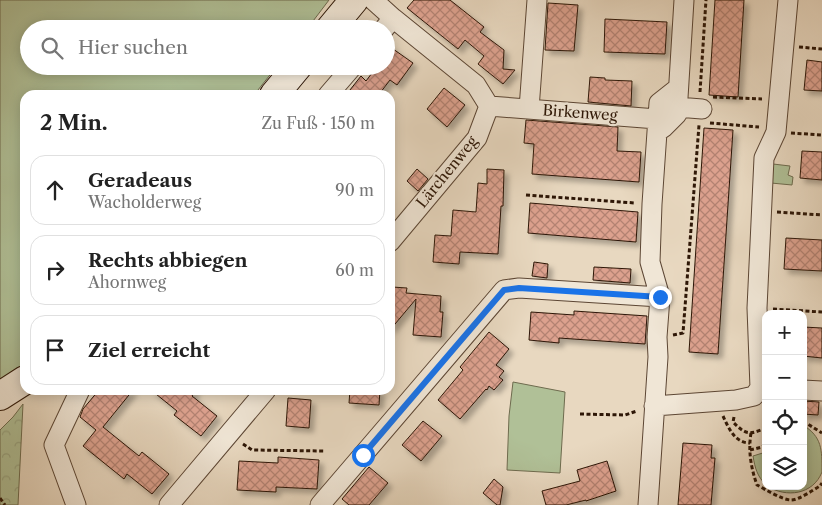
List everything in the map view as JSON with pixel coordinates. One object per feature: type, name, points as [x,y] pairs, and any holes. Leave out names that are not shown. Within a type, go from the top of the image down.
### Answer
[{"type":"street","points":[[337,20],[354,0]]},
{"type":"street","points":[[373,0],[387,20]]},
{"type":"street","points":[[528,110],[537,0]]},
{"type":"street","points":[[648,505],[660,297],[650,262],[652,204],[666,120],[659,103],[678,88],[684,0]]},
{"type":"street","points":[[762,375],[757,308],[764,158],[776,130],[788,0]]},
{"type":"street","points":[[395,27],[476,85],[489,106]]},
{"type":"street","points":[[278,90],[291,75]]},
{"type":"street","points":[[332,90],[345,75]]},
{"type":"street","name":"Birkenweg","points":[[489,106],[666,120],[703,100]]},
{"type":"street","name":"Lärchenweg","points":[[395,236],[478,138],[489,106]]},
{"type":"street","points":[[323,504],[504,290],[519,288],[660,297]]},
{"type":"street","points":[[0,396],[20,383]]},
{"type":"street","points":[[654,406],[728,401],[754,396],[762,389]]},
{"type":"street","points":[[807,390],[822,392]]},
{"type":"street","points":[[76,505],[54,446],[78,395]]},
{"type":"street","points":[[169,505],[262,395]]},
{"type":"path","points":[[706,0],[703,100],[779,100]]},
{"type":"path","points":[[657,337],[683,333],[699,123],[822,135]]},
{"type":"path","points":[[526,195],[652,204]]},
{"type":"path","points":[[762,212],[822,215]]},
{"type":"path","points":[[757,308],[822,312]]},
{"type":"path","points":[[728,401],[733,422],[742,430],[753,433],[762,430]]},
{"type":"path","points":[[728,401],[722,414],[729,428],[737,439],[750,443]]},
{"type":"path","points":[[580,414],[625,415],[654,406]]},
{"type":"path","points":[[807,424],[822,433]]},
{"type":"path","points":[[231,432],[241,443],[252,450],[325,450]]},
{"type":"path","points":[[751,433],[751,469],[757,486],[777,496],[791,500],[804,496],[821,484],[822,490]]},
{"type":"path","points":[[750,450],[765,445]]},
{"type":"path","points":[[0,498],[4,505]]},
{"type":"green space","points":[[0,0],[329,0],[314,20],[20,20],[20,75],[270,75],[258,90],[20,90],[20,372],[0,386]]},
{"type":"green space","points":[[773,164],[790,166],[788,175],[793,177],[792,185],[771,183]]},
{"type":"green space","points":[[513,382],[565,392],[560,473],[507,470],[509,416]]},
{"type":"green space","points":[[23,404],[18,505],[0,505],[0,430]]},
{"type":"green space","points":[[807,428],[814,434],[820,444],[822,457],[822,472],[812,486],[807,489]]},
{"type":"green space","points":[[762,453],[762,480],[757,472],[753,456]]},
{"type":"green space","points":[[774,490],[806,490],[790,493]]},
{"type":"building","points":[[414,0],[450,0],[484,27],[480,32],[504,50],[503,69],[515,70],[503,84],[478,64],[484,56],[465,40],[458,49],[407,8]]},
{"type":"building","points":[[715,0],[744,0],[738,97],[709,95]]},
{"type":"building","points":[[548,3],[578,5],[574,51],[545,50]]},
{"type":"building","points":[[605,19],[667,22],[665,54],[604,52]]},
{"type":"building","points":[[395,50],[413,63],[397,85],[390,80],[382,90],[350,90],[361,76],[366,81],[370,75],[395,75]]},
{"type":"building","points":[[807,60],[822,62],[822,91],[804,90]]},
{"type":"building","points":[[590,77],[605,78],[605,80],[632,81],[631,106],[588,102]]},
{"type":"building","points":[[444,88],[465,105],[447,127],[427,109]]},
{"type":"building","points":[[526,120],[618,127],[617,151],[641,152],[639,182],[532,174],[534,144],[524,143]]},
{"type":"building","points":[[704,128],[733,130],[718,354],[689,352]]},
{"type":"building","points":[[802,151],[822,152],[822,180],[800,178]]},
{"type":"building","points":[[417,169],[428,179],[418,191],[407,181]]},
{"type":"building","points":[[487,169],[504,170],[503,206],[501,206],[498,254],[460,252],[459,264],[433,262],[435,235],[451,236],[453,210],[476,212],[478,183],[487,184]]},
{"type":"building","points":[[530,203],[638,212],[636,242],[528,233]]},
{"type":"building","points":[[786,238],[822,240],[822,271],[784,269]]},
{"type":"building","points":[[534,262],[548,264],[547,278],[532,276]]},
{"type":"building","points":[[594,267],[631,269],[630,283],[593,280]]},
{"type":"building","points":[[395,287],[407,288],[406,293],[441,296],[440,312],[443,312],[441,337],[413,335],[416,299],[395,324]]},
{"type":"building","points":[[574,311],[647,316],[645,344],[559,338],[559,343],[529,340],[531,312],[574,315]]},
{"type":"building","points":[[807,327],[822,328],[822,358],[807,356]]},
{"type":"building","points":[[489,332],[509,349],[496,365],[504,371],[499,377],[503,380],[494,390],[489,386],[460,419],[438,400],[463,370],[460,367]]},
{"type":"building","points":[[95,395],[129,395],[103,427],[139,456],[142,452],[169,474],[152,494],[127,474],[124,479],[83,446],[96,430],[80,417],[83,409]]},
{"type":"building","points":[[157,395],[193,395],[217,416],[201,436],[174,415],[177,411]]},
{"type":"building","points":[[350,395],[380,395],[379,405],[349,403]]},
{"type":"building","points":[[288,398],[311,400],[309,428],[286,426]]},
{"type":"building","points":[[807,401],[819,402],[818,415],[807,414]]},
{"type":"building","points":[[423,421],[442,436],[421,461],[402,445]]},
{"type":"building","points":[[683,443],[712,445],[711,458],[715,458],[711,505],[678,505]]},
{"type":"building","points":[[278,457],[319,460],[317,489],[276,487],[276,492],[237,490],[239,461],[278,463]]},
{"type":"building","points":[[607,461],[616,491],[586,501],[566,505],[546,505],[542,491],[580,481],[577,470]]},
{"type":"building","points":[[369,467],[388,483],[369,505],[349,505],[342,499]]},
{"type":"building","points":[[494,479],[503,487],[500,505],[497,505],[483,493]]},
{"type":"route","points":[[363,455],[504,290],[519,288],[660,297]]}]
